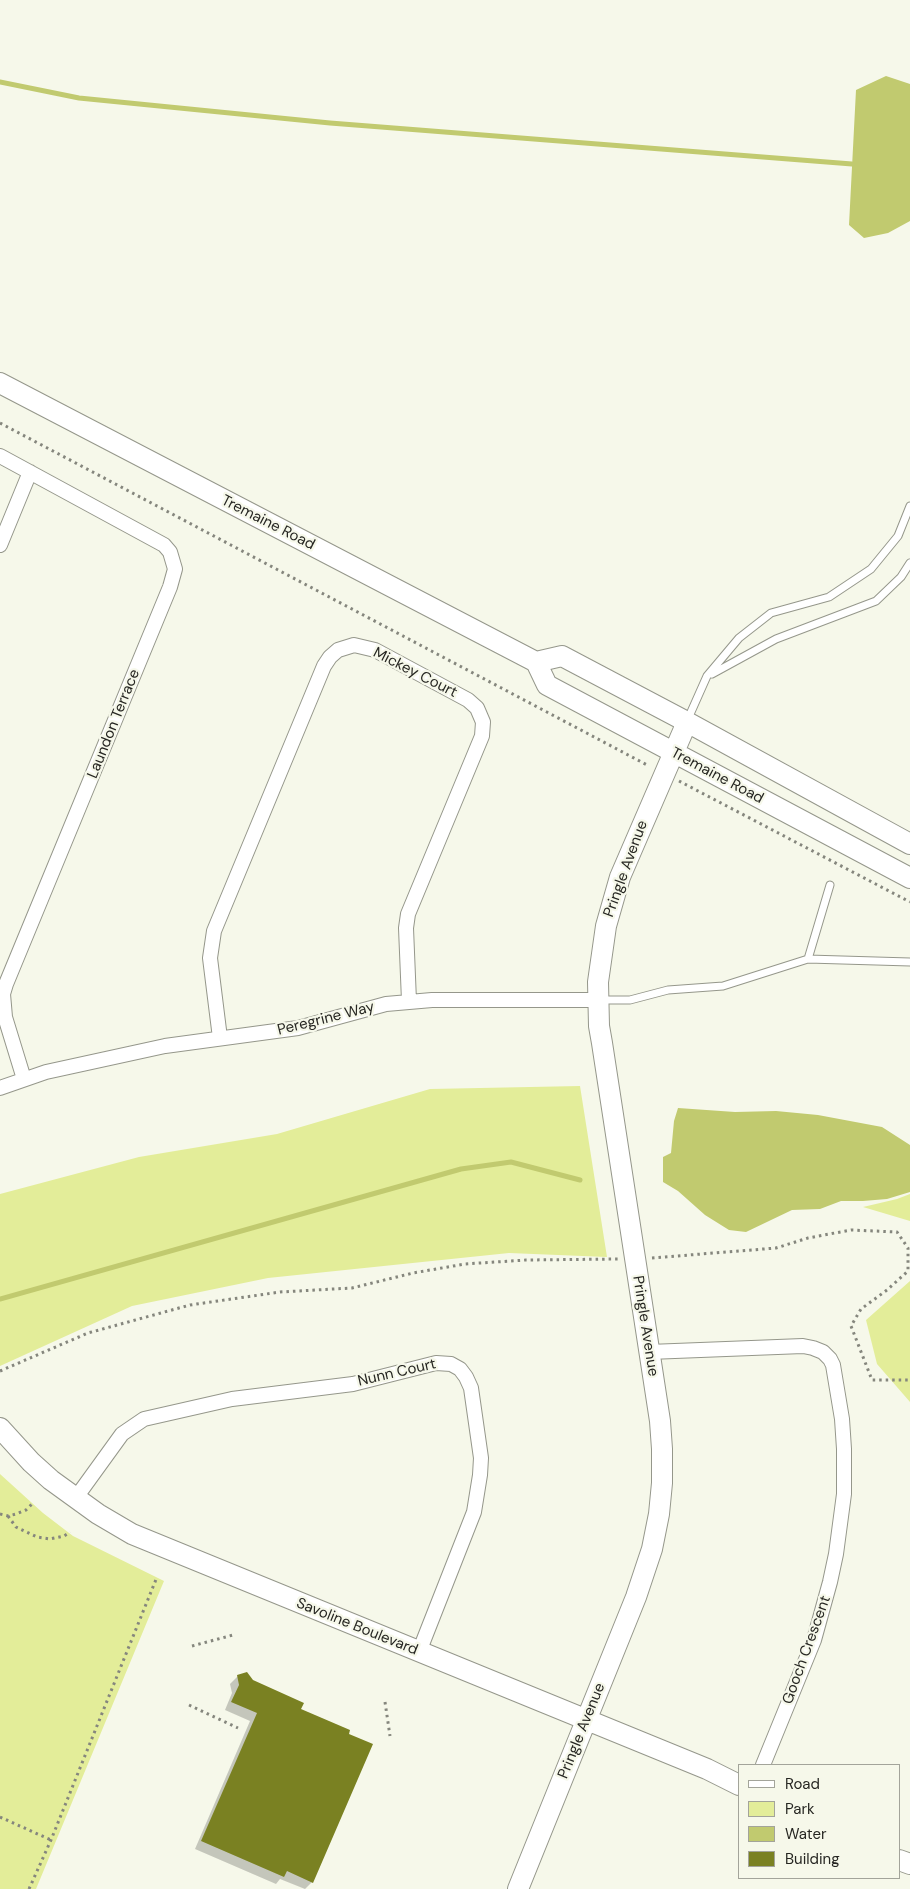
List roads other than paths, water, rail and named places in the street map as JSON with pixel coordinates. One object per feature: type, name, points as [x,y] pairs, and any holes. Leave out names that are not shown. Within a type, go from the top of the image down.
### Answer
[{"type":"street","name":"Tremaine Road","points":[[0,384],[536,662],[548,685],[910,878]]},
{"type":"street","name":"Laundon Terrace","points":[[0,456],[164,545],[170,552],[175,569],[166,597],[4,989],[5,1018],[24,1079]]},
{"type":"street","points":[[0,545],[30,472]]},
{"type":"street","name":"Mickey Court","points":[[220,1038],[210,958],[214,931],[324,666],[338,650],[354,645],[375,650],[468,700],[477,708],[483,722],[482,736],[408,914],[406,928],[409,1001]]},
{"type":"street","points":[[536,662],[562,656],[910,844]]},
{"type":"street","name":"Pringle Avenue","points":[[518,1889],[636,1597],[652,1549],[656,1530],[661,1490],[662,1449],[660,1421],[600,1034],[598,1000],[602,943],[612,902],[626,861],[687,722]]},
{"type":"street","name":"Peregrine Way","points":[[0,1088],[46,1072],[165,1046],[298,1028],[386,1004],[409,1001],[598,1000]]},
{"type":"street","name":"Gooch Crescent","points":[[649,1352],[803,1346],[823,1352],[833,1365],[842,1419],[844,1449],[844,1494],[836,1554],[814,1640],[763,1764]]},
{"type":"street","name":"Nunn Court","points":[[75,1498],[122,1434],[144,1419],[232,1399],[353,1384],[436,1363],[451,1364],[460,1369],[471,1388],[481,1458],[480,1475],[474,1512],[419,1652]]},
{"type":"street","name":"Savoline Boulevard","points":[[0,1428],[31,1462],[75,1498],[115,1525],[162,1548],[707,1769],[738,1784]]},
{"type":"lane","points":[[687,722],[707,676],[739,638],[771,613],[829,596],[871,569],[898,536],[910,506]]},
{"type":"lane","points":[[707,676],[776,639],[876,601],[901,577],[910,563]]},
{"type":"lane","points":[[808,959],[830,885]]},
{"type":"lane","points":[[598,1000],[630,1000],[668,990],[723,986],[808,959],[910,962]]},
{"type":"water","points":[[886,76],[910,84],[910,221],[888,233],[864,238],[849,225],[856,90]]},
{"type":"water","points":[[678,1108],[735,1112],[776,1111],[818,1115],[882,1127],[910,1145],[910,1192],[887,1199],[841,1201],[820,1209],[792,1210],[746,1232],[729,1230],[705,1215],[678,1191],[663,1182],[663,1157],[671,1153],[674,1121]]},
{"type":"waterway","points":[[0,82],[79,98],[330,123],[852,164]]},
{"type":"waterway","points":[[0,1299],[461,1169],[511,1162],[580,1180]]}]
